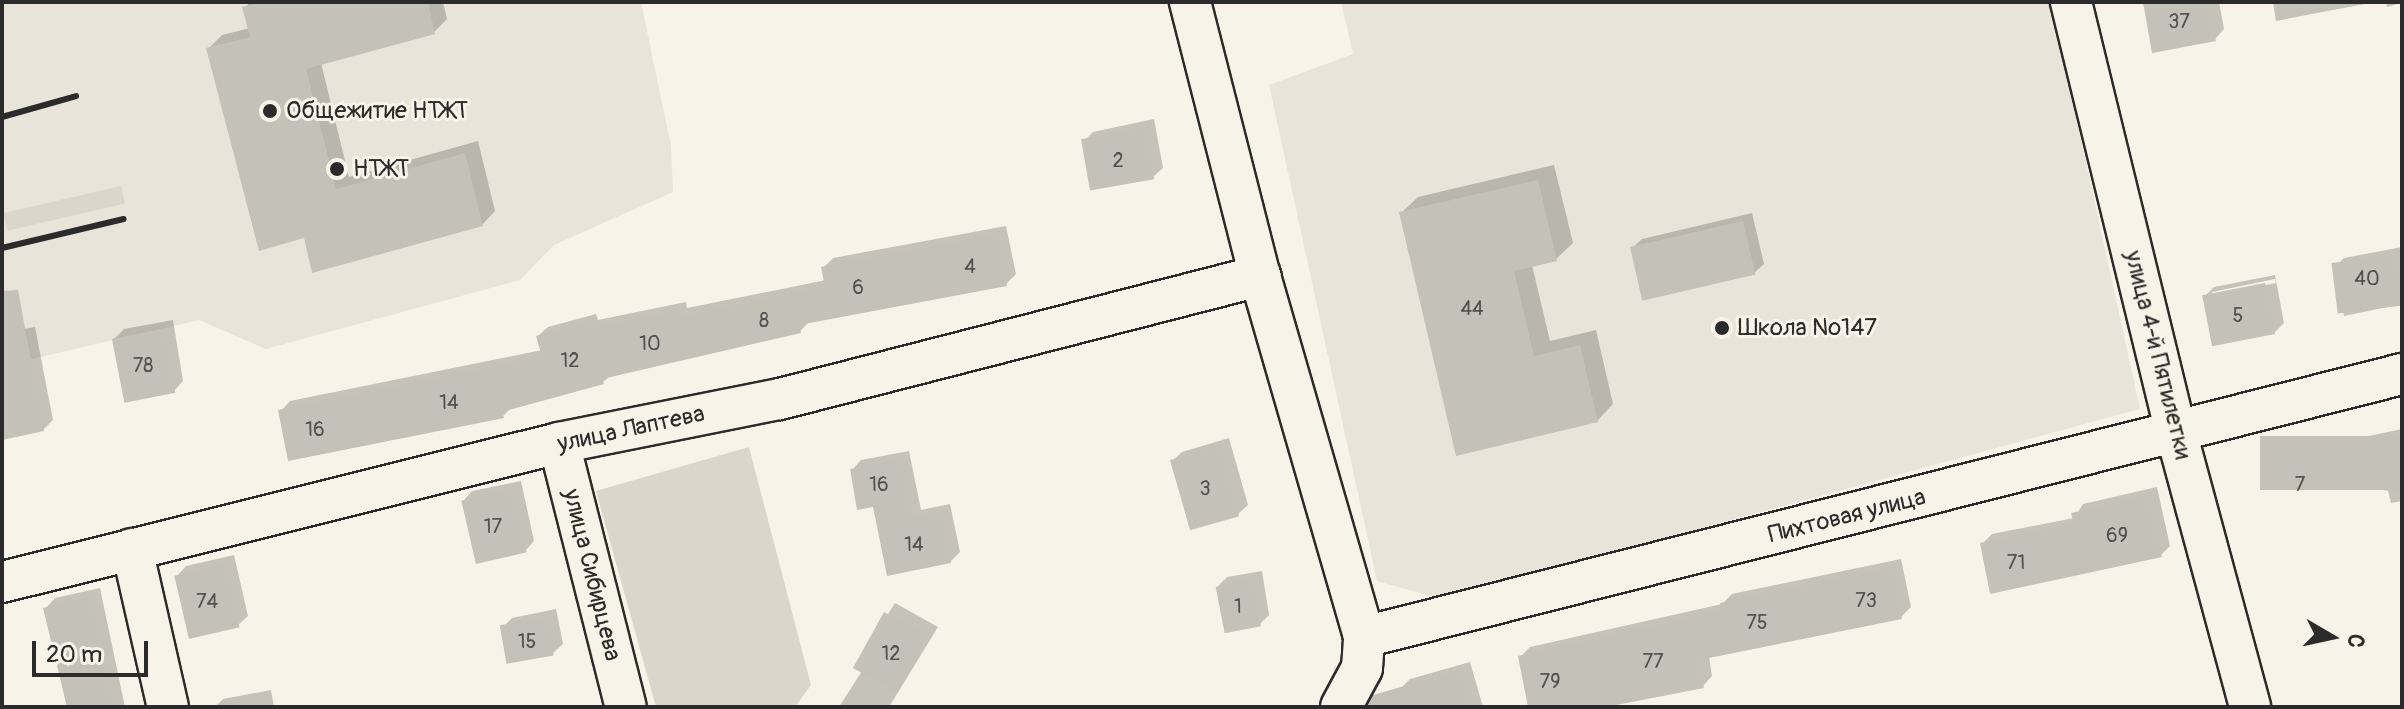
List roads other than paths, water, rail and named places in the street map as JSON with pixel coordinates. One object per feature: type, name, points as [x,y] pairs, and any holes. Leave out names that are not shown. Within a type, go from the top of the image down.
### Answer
[{"type":"street","points":[[1190,2],[1260,276],[1364,637],[1362,668],[1341,707]]},
{"type":"street","name":"улица 4-й Пятилетки","points":[[2071,2],[2176,432],[2250,707]]},
{"type":"street","name":"улица Лаптева","points":[[2,582],[559,443],[780,399],[1260,276]]},
{"type":"street","name":"Пихтовая улица","points":[[1364,637],[2402,374]]},
{"type":"street","name":"улица Сибирцева","points":[[559,443],[626,707]]},
{"type":"street","points":[[132,549],[168,707]]},
{"type":"railway","points":[[2,117],[76,96]]},
{"type":"railway","points":[[2,248],[124,219]]},
{"type":"place","name":"Общежитие НТЖТ","points":[[270,111]]},
{"type":"place","name":"НТЖТ","points":[[337,169]]},
{"type":"place","name":"Школа №147","points":[[1722,328]]}]
